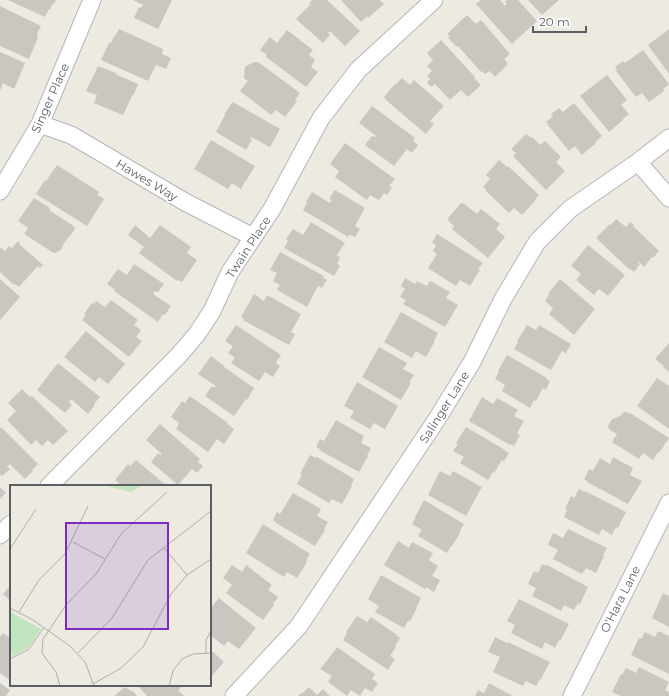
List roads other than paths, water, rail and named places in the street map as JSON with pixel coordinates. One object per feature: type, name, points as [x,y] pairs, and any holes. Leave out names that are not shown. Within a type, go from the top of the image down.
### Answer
[{"type":"street","name":"Singer Place","points":[[0,191],[40,124],[92,0]]},
{"type":"street","name":"Twain Place","points":[[50,485],[179,355],[197,334],[212,311],[230,272],[272,209],[326,112],[358,70],[434,0]]},
{"type":"street","name":"Hawes Way","points":[[40,124],[71,135],[185,202],[254,237]]},
{"type":"street","name":"Salinger Lane","points":[[234,696],[299,626],[438,419],[472,362],[503,299],[537,242],[570,209],[638,162],[669,138]]},
{"type":"street","points":[[638,162],[669,198]]},
{"type":"street","name":"O'Hara Lane","points":[[572,696],[669,503]]},
{"type":"street","points":[[0,535],[10,525]]}]
